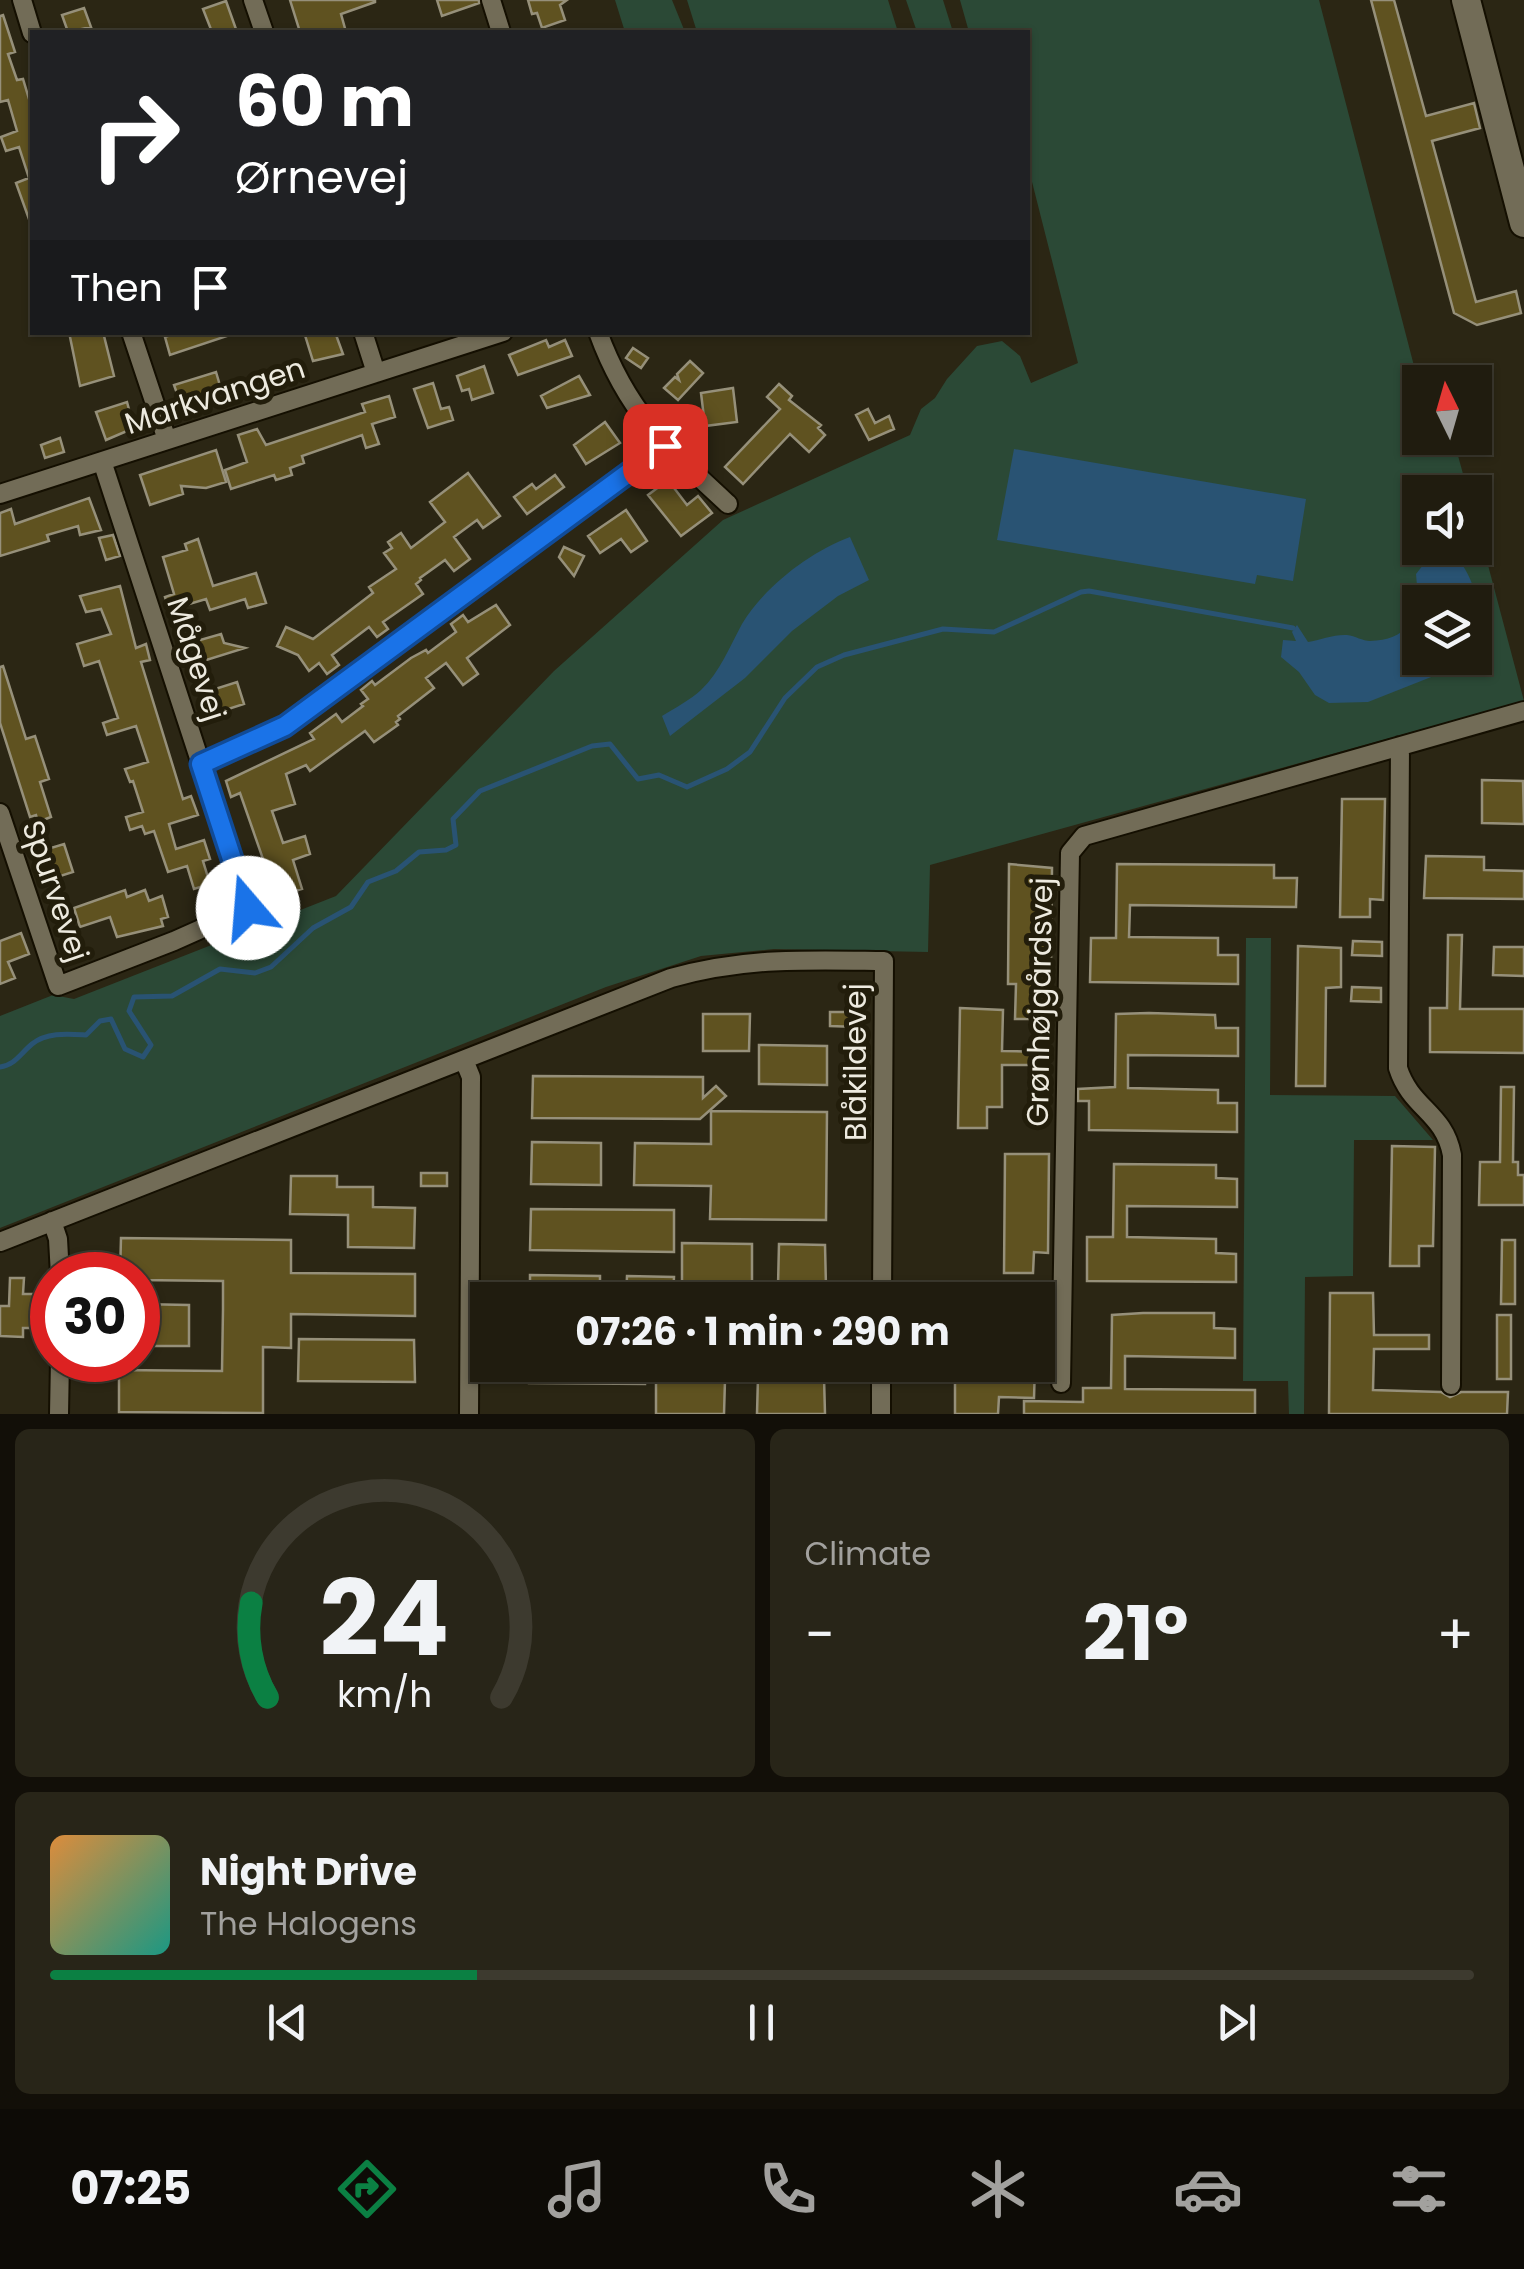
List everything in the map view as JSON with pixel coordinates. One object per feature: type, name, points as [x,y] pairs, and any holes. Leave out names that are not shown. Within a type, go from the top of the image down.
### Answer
[{"type":"street","points":[[22,0],[31,30]]},
{"type":"street","points":[[253,0],[263,30]]},
{"type":"street","points":[[491,0],[500,30]]},
{"type":"street","points":[[1466,0],[1524,222]]},
{"type":"street","points":[[132,335],[166,440]]},
{"type":"street","points":[[364,335],[376,373]]},
{"type":"street","name":"Markvangen","points":[[0,494],[494,335]]},
{"type":"street","points":[[599,335],[628,400],[665,446],[728,504]]},
{"type":"street","points":[[201,764],[285,726],[665,446]]},
{"type":"street","name":"Mågevej","points":[[58,986],[248,908],[102,461]]},
{"type":"street","name":"Grønhøjgårdsvej","points":[[1061,1383],[1070,853],[1084,836],[1524,712]]},
{"type":"street","points":[[1400,746],[1398,1068],[1408,1092],[1441,1123],[1452,1155],[1451,1385]]},
{"type":"street","name":"Spurvevej","points":[[0,813],[58,986]]},
{"type":"street","name":"Blåkildevej","points":[[0,1242],[671,978],[707,968],[768,960],[884,961],[882,1282]]},
{"type":"street","points":[[464,1060],[470,1077],[469,1414]]},
{"type":"street","points":[[52,1222],[59,1252]]},
{"type":"street","points":[[59,1414],[60,1382]]},
{"type":"street","points":[[881,1382],[881,1414]]},
{"type":"green space","points":[[615,0],[672,0],[684,30],[624,30]]},
{"type":"green space","points":[[687,0],[888,0],[897,30],[696,30]]},
{"type":"green space","points":[[906,0],[943,0],[952,30],[916,30]]},
{"type":"green space","points":[[960,0],[1319,0],[1414,365],[1402,365],[1402,455],[1458,455],[1463,475],[1402,475],[1402,565],[1488,565],[1524,701],[930,865],[928,952],[774,949],[701,956],[606,987],[0,1228],[0,1016],[53,995],[74,999],[336,896],[554,671],[723,520],[910,435],[921,409],[935,398],[977,346],[1002,341],[1020,356],[1031,383],[1078,363],[1030,174],[1030,30],[968,30]]},
{"type":"green space","points":[[1246,938],[1271,938],[1270,1095],[1395,1096],[1433,1140],[1354,1140],[1353,1276],[1305,1277],[1304,1414],[1289,1414],[1288,1381],[1243,1381]]},
{"type":"water","points":[[1014,449],[1306,499],[1293,581],[1257,575],[1255,584],[997,540]]},
{"type":"water","points":[[850,537],[869,580],[838,596],[792,631],[745,678],[670,736],[662,716],[708,683],[763,596],[804,561]]},
{"type":"water","points":[[1423,565],[1462,565],[1473,585],[1416,585],[1416,574]]},
{"type":"water","points":[[1297,625],[1308,642],[1342,635],[1370,641],[1402,631],[1402,675],[1436,675],[1368,702],[1329,703],[1315,695],[1299,672],[1281,657],[1283,640],[1296,641],[1292,632]]},
{"type":"building","points":[[290,0],[375,0],[341,14],[345,30],[299,30]]},
{"type":"building","points":[[437,0],[479,0],[479,3],[442,16]]},
{"type":"building","points":[[528,0],[567,0],[560,5],[565,20],[542,28]]},
{"type":"building","points":[[1371,0],[1394,0],[1426,116],[1474,103],[1480,128],[1432,141],[1476,302],[1516,291],[1521,313],[1477,325],[1454,313]]},
{"type":"building","points":[[226,1],[236,30],[211,30],[203,9]]},
{"type":"building","points":[[84,8],[91,27],[67,30],[62,15]]},
{"type":"building","points":[[3,15],[15,52],[8,54],[17,80],[23,79],[30,102],[30,222],[16,183],[29,178],[19,147],[6,151],[1,137],[17,131],[8,100],[0,102]]},
{"type":"building","points":[[70,335],[104,335],[114,376],[80,386]]},
{"type":"building","points":[[171,335],[230,335],[170,355],[165,337]]},
{"type":"building","points":[[305,335],[336,335],[343,354],[313,361]]},
{"type":"building","points":[[546,340],[549,347],[565,340],[572,356],[518,375],[509,355]]},
{"type":"building","points":[[633,348],[648,358],[641,368],[626,358]]},
{"type":"building","points":[[690,361],[703,373],[678,400],[664,388],[675,377],[679,380],[677,374]]},
{"type":"building","points":[[484,366],[493,393],[472,400],[469,389],[462,391],[457,376]]},
{"type":"building","points":[[216,372],[221,389],[205,394],[208,405],[184,413],[174,385]]},
{"type":"building","points":[[579,376],[590,395],[547,408],[541,396]]},
{"type":"building","points":[[433,383],[441,409],[449,407],[453,420],[428,428],[414,389]]},
{"type":"building","points":[[779,384],[792,396],[789,400],[821,425],[818,428],[825,435],[809,452],[790,434],[743,484],[725,467],[780,409],[767,397]]},
{"type":"building","points":[[733,388],[737,422],[705,426],[701,393]]},
{"type":"building","points":[[389,396],[395,417],[372,424],[379,444],[366,448],[362,435],[302,456],[304,463],[290,468],[292,475],[276,480],[274,475],[231,489],[225,470],[247,462],[238,435],[257,429],[266,445],[365,412],[362,404]]},
{"type":"building","points":[[127,402],[134,428],[106,440],[96,412]]},
{"type":"building","points":[[868,409],[875,423],[889,416],[894,429],[869,440],[856,415]]},
{"type":"building","points":[[605,422],[620,443],[586,464],[574,445]]},
{"type":"building","points":[[60,438],[64,452],[45,458],[41,445]]},
{"type":"building","points":[[216,450],[226,482],[206,488],[181,486],[183,494],[150,505],[140,475]]},
{"type":"building","points":[[468,473],[500,516],[483,528],[477,520],[454,537],[470,559],[454,571],[445,560],[420,578],[416,584],[423,594],[383,622],[388,629],[377,637],[369,627],[332,655],[339,665],[327,674],[319,663],[309,671],[298,655],[277,646],[286,627],[313,639],[373,593],[369,587],[396,569],[384,553],[392,548],[388,542],[401,533],[411,548],[445,522],[430,502]]},
{"type":"building","points":[[555,475],[564,487],[527,514],[514,497],[532,484],[536,489]]},
{"type":"building","points":[[668,480],[687,505],[698,496],[712,513],[681,536],[648,495]]},
{"type":"building","points":[[89,498],[101,530],[80,535],[78,526],[47,535],[49,541],[0,556],[0,513],[11,509],[15,524]]},
{"type":"building","points":[[626,510],[647,541],[631,552],[621,539],[600,553],[588,536]]},
{"type":"building","points":[[113,535],[120,556],[106,560],[99,538]]},
{"type":"building","points":[[198,539],[213,586],[256,573],[266,603],[248,608],[245,599],[210,610],[206,599],[169,610],[165,597],[174,594],[163,557],[187,550],[185,544]]},
{"type":"building","points":[[564,547],[584,556],[574,576],[559,557]]},
{"type":"building","points":[[120,586],[136,648],[146,644],[150,660],[141,662],[183,799],[191,796],[198,815],[169,824],[176,849],[204,840],[210,859],[203,861],[210,884],[194,889],[187,866],[168,872],[154,831],[145,834],[142,826],[130,830],[126,817],[143,812],[125,769],[148,762],[136,726],[107,735],[103,723],[118,718],[99,661],[84,666],[77,644],[111,634],[101,609],[86,612],[80,596]]},
{"type":"building","points":[[496,605],[510,625],[467,658],[478,674],[463,685],[446,663],[426,678],[434,688],[398,716],[398,725],[374,742],[365,731],[310,771],[306,765],[286,774],[295,804],[272,811],[283,843],[305,836],[310,854],[293,860],[302,889],[268,899],[257,861],[263,859],[240,793],[231,797],[226,781],[314,739],[310,733],[336,714],[342,722],[363,706],[368,699],[361,690],[372,681],[375,685],[411,658],[426,650],[428,653],[456,632],[451,624],[463,615],[468,622]]},
{"type":"building","points":[[221,634],[224,643],[245,648],[200,662],[193,642]]},
{"type":"building","points":[[3,666],[26,739],[35,736],[49,779],[40,782],[51,817],[38,822],[36,815],[30,817],[0,723]]},
{"type":"building","points":[[237,682],[244,704],[216,713],[210,695],[215,689]]},
{"type":"building","points":[[1482,780],[1523,781],[1524,824],[1482,823]]},
{"type":"building","points":[[1342,799],[1385,799],[1383,900],[1370,899],[1370,917],[1340,917]]},
{"type":"building","points":[[64,844],[73,872],[51,879],[44,850]]},
{"type":"building","points":[[1426,856],[1484,857],[1484,870],[1524,871],[1524,899],[1424,898]]},
{"type":"building","points":[[1009,864],[1052,868],[1051,964],[1036,964],[1036,1005],[1050,1006],[1050,1019],[1015,1019],[1016,984],[1008,984]]},
{"type":"building","points":[[1117,864],[1274,865],[1274,878],[1297,878],[1296,907],[1130,905],[1129,937],[1218,938],[1218,955],[1238,955],[1238,984],[1090,982],[1091,938],[1116,938]]},
{"type":"building","points":[[125,890],[127,897],[145,890],[149,901],[162,896],[168,917],[161,919],[163,926],[117,937],[110,917],[80,927],[74,908]]},
{"type":"building","points":[[21,933],[29,954],[8,962],[15,978],[0,984],[0,941]]},
{"type":"building","points":[[1448,935],[1462,935],[1460,1009],[1524,1009],[1524,1053],[1430,1052],[1430,1008],[1447,1008]]},
{"type":"building","points":[[1353,941],[1382,942],[1382,956],[1352,955]]},
{"type":"building","points":[[1298,946],[1341,948],[1341,987],[1326,988],[1325,1086],[1296,1086]]},
{"type":"building","points":[[1494,947],[1524,947],[1524,976],[1493,975]]},
{"type":"building","points":[[1352,987],[1381,988],[1381,1002],[1351,1001]]},
{"type":"building","points":[[960,1008],[1003,1010],[1002,1051],[1049,1052],[1048,1065],[1002,1065],[1002,1107],[987,1107],[987,1128],[958,1128]]},
{"type":"building","points":[[830,1012],[857,1012],[857,1027],[830,1026]]},
{"type":"building","points":[[703,1014],[750,1014],[749,1051],[703,1051]]},
{"type":"building","points":[[1116,1014],[1215,1015],[1216,1028],[1238,1028],[1238,1056],[1128,1055],[1128,1088],[1218,1090],[1218,1103],[1237,1103],[1237,1132],[1089,1130],[1089,1101],[1078,1101],[1078,1089],[1115,1087]]},
{"type":"building","points":[[759,1045],[827,1046],[827,1085],[759,1084]]},
{"type":"building","points":[[533,1076],[703,1077],[703,1098],[716,1086],[726,1096],[700,1119],[532,1118]]},
{"type":"building","points":[[1501,1087],[1514,1087],[1513,1162],[1518,1162],[1518,1175],[1524,1175],[1524,1205],[1479,1205],[1480,1162],[1500,1162]]},
{"type":"building","points":[[711,1111],[827,1112],[826,1220],[710,1219],[711,1186],[634,1185],[635,1143],[711,1144]]},
{"type":"building","points":[[532,1142],[601,1143],[601,1185],[531,1184]]},
{"type":"building","points":[[1392,1146],[1435,1147],[1433,1246],[1419,1246],[1419,1266],[1390,1266]]},
{"type":"building","points":[[1005,1154],[1049,1154],[1048,1253],[1034,1252],[1033,1273],[1004,1273]]},
{"type":"building","points":[[1114,1164],[1216,1165],[1216,1178],[1237,1179],[1237,1207],[1127,1206],[1127,1237],[1216,1239],[1216,1253],[1236,1254],[1236,1282],[1087,1281],[1087,1237],[1113,1237]]},
{"type":"building","points":[[421,1173],[447,1173],[447,1186],[421,1186]]},
{"type":"building","points":[[291,1176],[337,1176],[337,1187],[373,1187],[373,1207],[415,1208],[414,1248],[348,1247],[348,1215],[290,1214]]},
{"type":"building","points":[[531,1209],[674,1210],[674,1252],[530,1250]]},
{"type":"building","points":[[121,1238],[291,1240],[291,1273],[415,1274],[415,1316],[291,1314],[291,1348],[263,1347],[263,1413],[119,1412],[119,1382],[160,1382],[160,1370],[222,1371],[223,1309],[223,1281],[160,1280],[160,1252],[121,1252]]},
{"type":"building","points":[[1502,1240],[1515,1240],[1515,1304],[1501,1304]]},
{"type":"building","points":[[682,1243],[752,1244],[752,1282],[682,1282]]},
{"type":"building","points":[[779,1244],[825,1245],[826,1282],[778,1282]]},
{"type":"building","points":[[530,1275],[600,1276],[600,1282],[530,1282]]},
{"type":"building","points":[[627,1276],[674,1277],[674,1282],[627,1282]]},
{"type":"building","points":[[10,1278],[24,1278],[23,1294],[30,1294],[30,1328],[23,1328],[23,1337],[0,1336],[0,1306],[9,1306]]},
{"type":"building","points":[[1330,1293],[1373,1293],[1374,1335],[1429,1335],[1429,1349],[1374,1349],[1373,1390],[1441,1392],[1450,1397],[1461,1392],[1508,1392],[1507,1414],[1329,1414]]},
{"type":"building","points":[[160,1304],[189,1305],[189,1346],[160,1346]]},
{"type":"building","points":[[1214,1313],[1214,1328],[1235,1329],[1235,1358],[1125,1356],[1125,1389],[1255,1390],[1255,1414],[1024,1414],[1024,1401],[1083,1402],[1083,1388],[1111,1388],[1112,1315]]},
{"type":"building","points":[[1497,1315],[1511,1315],[1511,1379],[1497,1379]]},
{"type":"building","points":[[299,1339],[414,1340],[415,1382],[298,1381]]},
{"type":"building","points":[[645,1382],[645,1384],[529,1383]]},
{"type":"building","points":[[656,1382],[725,1382],[724,1414],[656,1414]]},
{"type":"building","points":[[758,1382],[824,1382],[825,1414],[757,1414]]},
{"type":"building","points":[[955,1382],[1034,1382],[1034,1398],[999,1397],[998,1414],[955,1414]]},
{"type":"waterway","points":[[0,1067],[44,1037],[86,1035],[100,1021],[111,1019],[125,1049],[143,1057],[151,1045],[129,1011],[134,997],[172,996],[220,969],[255,973],[271,967],[313,928],[351,907],[368,882],[396,871],[419,852],[446,850],[456,845],[453,819],[480,791],[592,746],[610,744],[638,779],[659,775],[687,787],[727,769],[750,752],[785,698],[817,667],[844,655],[943,629],[994,632],[1089,591],[1293,628]]},
{"type":"route","points":[[248,908],[201,764],[285,726],[665,446]]}]
